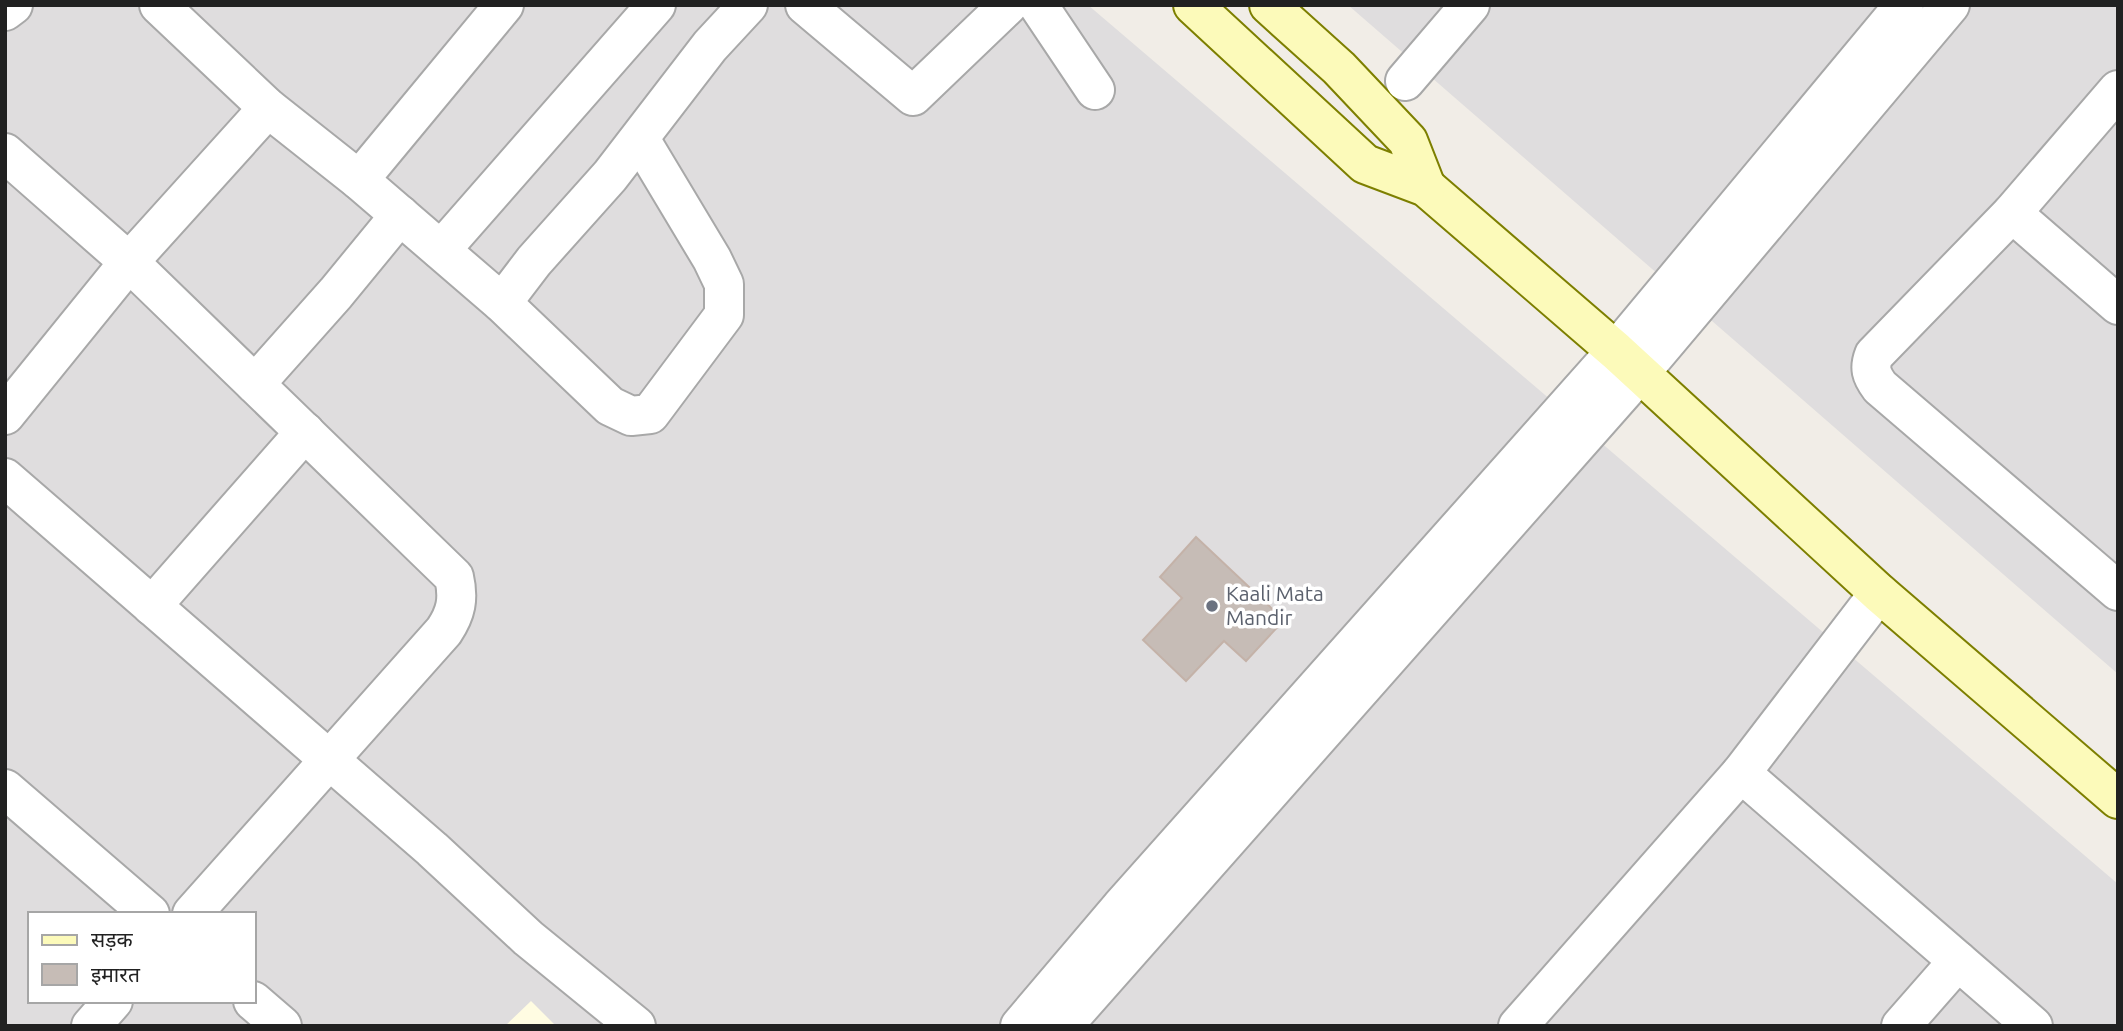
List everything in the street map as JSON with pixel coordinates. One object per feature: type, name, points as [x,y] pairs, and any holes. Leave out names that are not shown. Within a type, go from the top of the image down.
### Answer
[{"type":"main road","points":[[1193,5],[1365,164],[1426,187],[1628,362],[1879,593],[2118,799]]},
{"type":"main road","points":[[1269,5],[1339,68],[1408,141],[1426,187]]},
{"type":"street","points":[[5,11],[13,5]]},
{"type":"street","points":[[159,5],[268,108],[359,180],[502,303],[610,406],[631,416],[650,414],[724,315],[724,284],[712,259],[640,139]]},
{"type":"street","points":[[359,180],[504,5]]},
{"type":"street","points":[[441,250],[656,5]]},
{"type":"street","points":[[502,303],[534,261],[640,139],[710,46],[748,5]]},
{"type":"street","points":[[805,5],[913,96],[1008,5]]},
{"type":"street","points":[[1038,5],[1095,90]]},
{"type":"street","points":[[1405,82],[1470,5]]},
{"type":"street","points":[[1063,1026],[1628,362],[1904,5]]},
{"type":"street","points":[[1020,1026],[1121,907],[1628,362],[1950,5]]},
{"type":"street","points":[[2118,90],[2012,213],[1874,355],[1871,364],[1872,376],[1880,387],[2118,591]]},
{"type":"street","points":[[5,415],[129,262],[268,108]]},
{"type":"street","points":[[5,153],[129,262],[454,578],[457,592],[454,616],[444,631],[194,912]]},
{"type":"street","points":[[2012,213],[2118,305]]},
{"type":"street","points":[[255,384],[336,293],[400,215]]},
{"type":"street","points":[[152,606],[304,432]]},
{"type":"street","points":[[5,478],[432,849],[528,939],[636,1026]]},
{"type":"street","points":[[1518,1026],[1741,774],[1879,593]]},
{"type":"street","points":[[1741,774],[2034,1026]]},
{"type":"street","points":[[5,789],[148,912]]},
{"type":"street","points":[[1901,1026],[1958,961]]},
{"type":"street","points":[[91,1026],[111,1003]]},
{"type":"street","points":[[255,1003],[282,1026]]},
{"type":"shaded area","points":[[5,5],[1088,5],[2118,884],[2118,1026],[5,1026]]},
{"type":"shaded area","points":[[1348,5],[2118,5],[2118,674],[1727,334]]},
{"type":"shaded area","points":[[531,1001],[556,1026],[505,1026]]},
{"type":"building","points":[[1196,537],[1284,620],[1246,661],[1224,641],[1186,681],[1143,640],[1182,598],[1160,577]]},
{"type":"place","name":"Kaali Mata Mandir","points":[[1212,606]]}]
